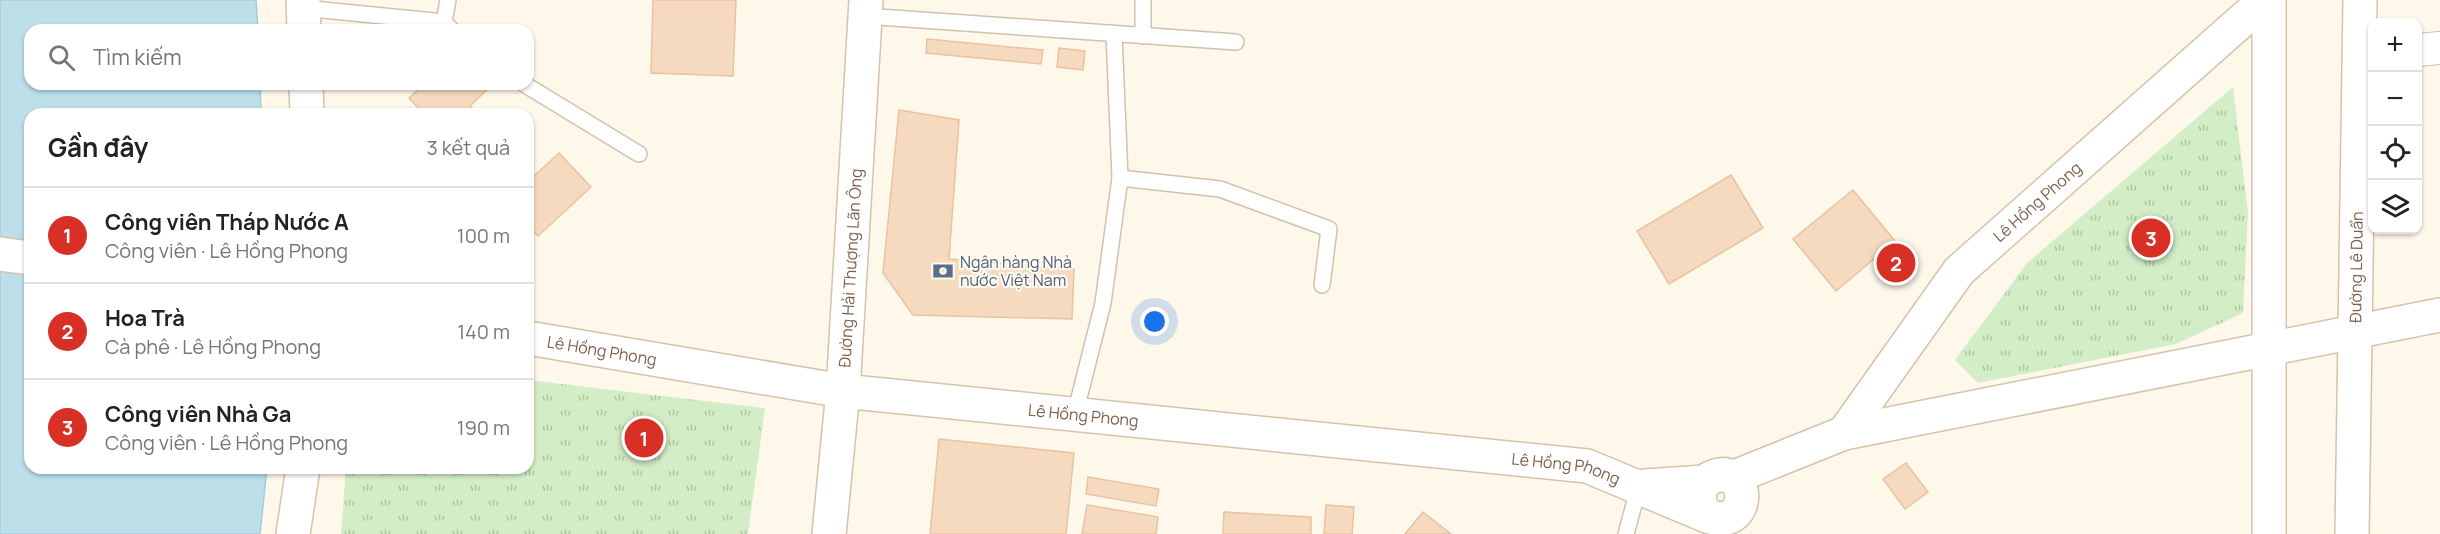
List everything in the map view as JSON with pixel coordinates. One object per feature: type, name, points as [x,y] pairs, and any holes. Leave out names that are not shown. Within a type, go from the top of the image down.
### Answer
[{"type":"main road","points":[[2267,0],[2269,534]]},
{"type":"main road","name":"Lê Hồng Phong","points":[[1844,433],[1959,271],[2267,0]]},
{"type":"main road","name":"Đường Lê Duẩn","points":[[2352,534],[2355,332],[2366,53],[2360,0]]},
{"type":"main road","name":"Đường Hải Thượng Lãn Ông","points":[[829,534],[843,391],[865,8]]},
{"type":"main road","points":[[306,90],[307,108]]},
{"type":"main road","points":[[0,254],[24,257]]},
{"type":"main road","name":"Lê Hồng Phong","points":[[1639,486],[1718,480],[1844,433],[2440,315]]},
{"type":"main road","name":"Lê Hồng Phong","points":[[534,339],[843,391],[1587,466],[1730,523]]},
{"type":"main road","points":[[293,534],[302,474]]},
{"type":"main road","points":[[1718,480],[1699,495],[1699,502],[1730,523]]},
{"type":"street","points":[[2422,50],[2440,48]]},
{"type":"lane","points":[[448,0],[448,24]]},
{"type":"lane","points":[[1143,0],[1143,36]]},
{"type":"lane","points":[[865,8],[1114,34],[1236,42]]},
{"type":"lane","points":[[304,13],[426,24]]},
{"type":"lane","points":[[1075,414],[1103,303],[1120,178],[1114,34]]},
{"type":"lane","points":[[534,90],[639,154]]},
{"type":"lane","points":[[1120,178],[1220,189],[1329,229],[1322,285]]},
{"type":"lane","points":[[1626,534],[1639,486]]},
{"type":"green space","points":[[2233,87],[2248,213],[2243,313],[2176,344],[1978,383],[1955,360],[2027,263]]},
{"type":"green space","points":[[534,381],[765,408],[748,534],[341,534],[346,474],[534,474]]},
{"type":"water","points":[[0,0],[256,0],[258,24],[24,24],[24,90],[260,90],[261,108],[24,108],[24,474],[266,474],[260,534],[0,534]]},
{"type":"building","points":[[653,0],[736,0],[733,76],[651,73]]},
{"type":"building","points":[[927,39],[1043,50],[1041,64],[926,53]]},
{"type":"building","points":[[1059,48],[1085,51],[1083,70],[1057,67]]},
{"type":"building","points":[[418,90],[487,90],[470,106],[472,108],[418,108],[409,98]]},
{"type":"building","points":[[899,110],[959,120],[949,259],[1074,269],[1072,319],[913,315],[883,273]]},
{"type":"building","points":[[559,153],[591,187],[538,236],[534,232],[534,176]]},
{"type":"building","points":[[1731,175],[1763,228],[1669,284],[1637,231]]},
{"type":"building","points":[[1853,190],[1895,241],[1836,291],[1793,239]]},
{"type":"building","points":[[939,439],[1074,453],[1066,534],[930,534]]},
{"type":"building","points":[[1906,463],[1928,492],[1905,509],[1883,479]]},
{"type":"building","points":[[1088,477],[1159,489],[1156,506],[1086,494]]},
{"type":"building","points":[[1087,505],[1158,517],[1156,534],[1082,534]]},
{"type":"building","points":[[1326,505],[1354,507],[1352,534],[1324,534]]},
{"type":"building","points":[[1224,512],[1311,517],[1311,534],[1223,534]]},
{"type":"building","points":[[1423,512],[1451,534],[1405,534]]},
{"type":"place","name":"Công viên Nhà Ga","points":[[2151,238]]},
{"type":"place","name":"Hoa Trà","points":[[1896,263]]},
{"type":"place","name":"Ngân hàng Nhà nước Việt Nam","points":[[943,271]]},
{"type":"place","name":"Công viên Tháp Nước A","points":[[644,438]]}]
